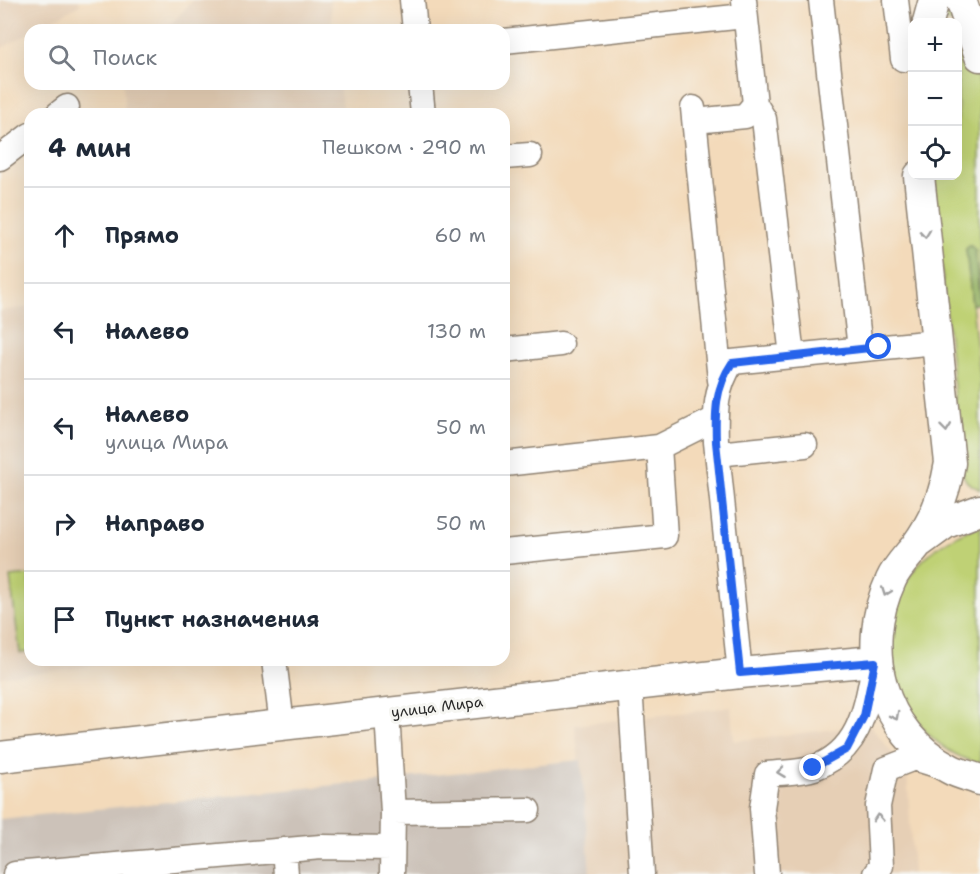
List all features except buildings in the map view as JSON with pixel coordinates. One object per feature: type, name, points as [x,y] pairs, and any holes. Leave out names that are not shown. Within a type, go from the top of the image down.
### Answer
[{"type":"main road","points":[[929,18],[934,0]]},
{"type":"main road","points":[[961,0],[980,56]]},
{"type":"main road","points":[[919,180],[950,463],[945,494],[918,544],[891,578],[877,618],[875,662],[883,694],[899,725],[922,750],[950,769],[980,780]]},
{"type":"main road","points":[[918,544],[946,523],[980,510]]},
{"type":"main road","name":"улица Мира","points":[[0,757],[740,673],[875,662]]},
{"type":"street","points":[[412,0],[414,24]]},
{"type":"street","points":[[821,0],[860,349]]},
{"type":"street","points":[[896,0],[903,59]]},
{"type":"street","points":[[510,40],[744,8],[755,104],[764,119],[792,356]]},
{"type":"street","points":[[421,90],[422,108]]},
{"type":"street","points":[[740,673],[717,454],[715,419],[720,380],[694,115],[746,116],[755,104]]},
{"type":"street","points":[[0,158],[24,140]]},
{"type":"street","points":[[510,157],[530,155]]},
{"type":"street","points":[[720,380],[732,363],[936,342]]},
{"type":"street","points":[[510,349],[561,344]]},
{"type":"street","points":[[510,463],[659,447],[715,419]]},
{"type":"street","points":[[717,454],[804,445]]},
{"type":"street","points":[[510,551],[665,536],[659,447]]},
{"type":"street","points":[[767,874],[762,808],[767,774],[813,768],[847,749],[864,716],[875,662]]},
{"type":"street","points":[[275,666],[282,725]]},
{"type":"street","points":[[630,685],[642,874]]},
{"type":"street","points":[[387,713],[393,812],[392,874]]},
{"type":"street","points":[[874,874],[881,866],[878,806],[886,769],[914,758],[950,769]]},
{"type":"street","points":[[393,812],[528,810]]},
{"type":"street","points":[[15,874],[285,862],[321,847],[391,848]]},
{"type":"shaded area","points":[[0,0],[79,0],[80,5],[45,24],[24,24],[24,36],[0,49]]},
{"type":"shaded area","points":[[193,0],[330,0],[332,24],[171,24]]},
{"type":"shaded area","points":[[123,90],[340,90],[342,108],[125,108]]},
{"type":"shaded area","points":[[24,308],[24,666],[99,666],[0,677],[0,311]]},
{"type":"shaded area","points":[[731,707],[734,741],[870,725],[907,772],[913,874],[590,874],[575,725]]},
{"type":"shaded area","points":[[581,760],[590,874],[0,874],[0,819]]},
{"type":"green space","points":[[951,0],[957,18],[940,18]]},
{"type":"green space","points":[[962,32],[980,85],[980,293],[975,250],[966,249],[980,377],[980,490],[967,482],[963,475],[932,180],[962,180]]},
{"type":"green space","points":[[970,245],[975,250],[980,303],[972,305],[966,249]]},
{"type":"green space","points":[[980,525],[980,764],[951,752],[927,732],[908,708],[896,680],[891,651],[892,620],[902,591],[919,564],[947,541]]},
{"type":"green space","points":[[24,576],[24,653],[20,653],[10,577]]},
{"type":"route","points":[[813,768],[847,749],[864,716],[875,662],[740,673],[716,442],[715,419],[720,380],[732,363],[879,347]]}]
